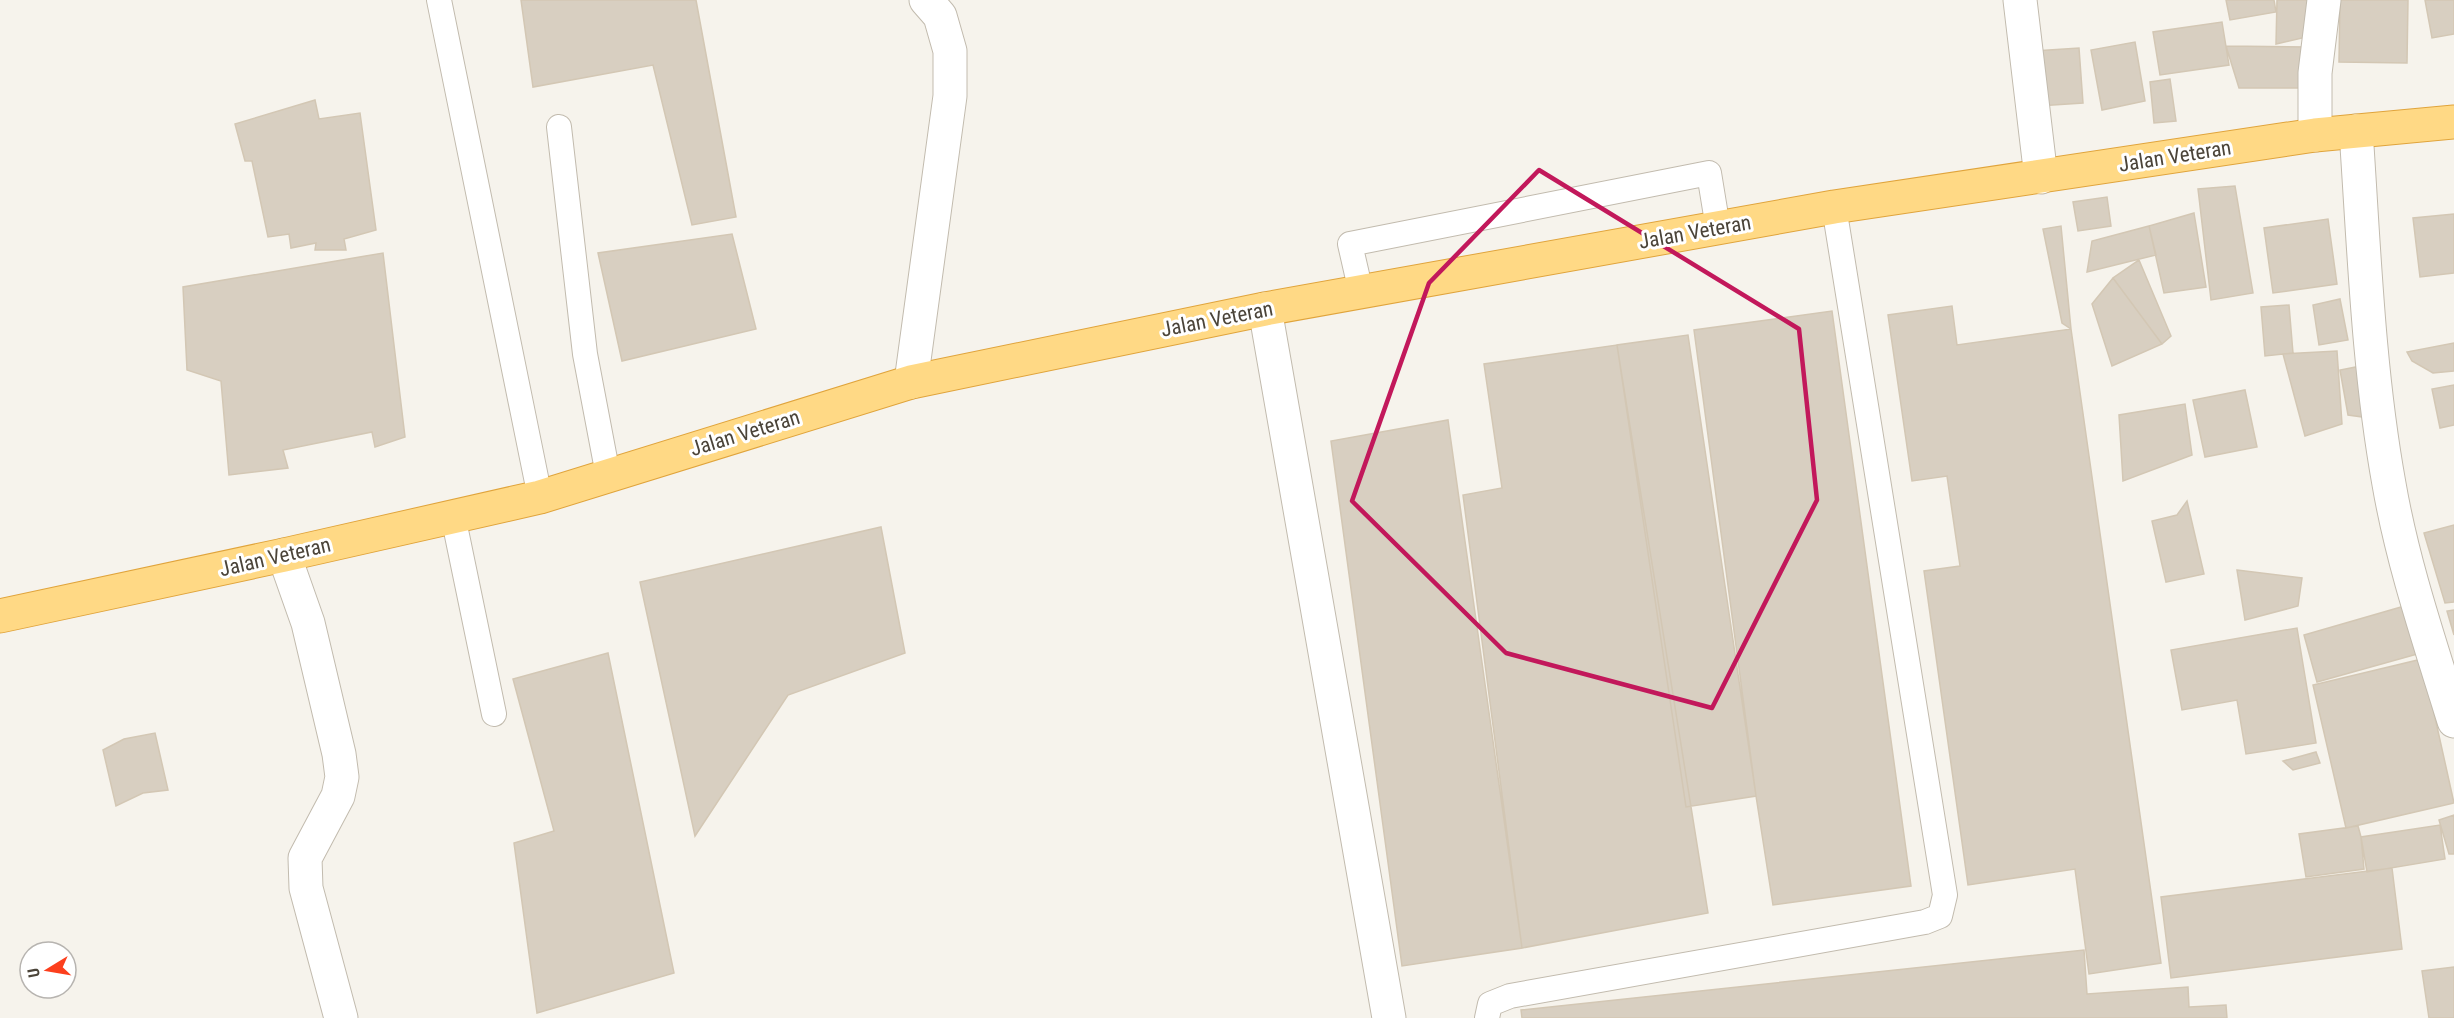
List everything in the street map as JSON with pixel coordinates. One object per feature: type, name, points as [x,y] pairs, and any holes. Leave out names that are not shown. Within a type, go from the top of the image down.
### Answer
[{"type":"highway","name":"Jalan Veteran","points":[[0,616],[540,497],[910,382],[1265,309],[1834,207],[2315,135],[2454,122]]},
{"type":"street","points":[[910,382],[950,96],[950,51],[940,16],[926,0]]},
{"type":"street","points":[[2020,0],[2041,177]]},
{"type":"street","points":[[2315,135],[2315,73],[2324,0]]},
{"type":"street","points":[[2356,131],[2374,387],[2388,483],[2397,526],[2454,721]]},
{"type":"street","points":[[1265,309],[1389,1018]]},
{"type":"street","points":[[284,555],[308,624],[339,754],[342,777],[338,796],[305,858],[306,888],[342,1018]]},
{"type":"lane","points":[[439,0],[540,497]]},
{"type":"lane","points":[[559,127],[585,354],[608,475]]},
{"type":"lane","points":[[1361,292],[1350,244],[1709,173],[1718,228]]},
{"type":"lane","points":[[1487,1018],[1490,1004],[1510,996],[1925,922],[1940,916],[1945,895],[1834,207]]},
{"type":"lane","points":[[453,516],[494,714]]},
{"type":"highlighted area","points":[[1539,170],[1799,329],[1817,500],[1712,708],[1506,653],[1352,501],[1429,283]]},
{"type":"building","points":[[521,0],[696,0],[736,217],[692,225],[653,65],[533,87]]},
{"type":"building","points":[[2226,0],[2274,0],[2276,12],[2230,20]]},
{"type":"building","points":[[2277,0],[2308,0],[2315,35],[2276,44]]},
{"type":"building","points":[[2340,0],[2408,0],[2407,63],[2339,62]]},
{"type":"building","points":[[2425,0],[2454,0],[2454,34],[2432,38]]},
{"type":"building","points":[[2222,22],[2229,65],[2160,75],[2153,32]]},
{"type":"building","points":[[2135,42],[2145,101],[2102,110],[2091,50]]},
{"type":"building","points":[[2226,46],[2308,47],[2308,88],[2239,88]]},
{"type":"building","points":[[2079,48],[2083,103],[2038,106],[2034,51]]},
{"type":"building","points":[[2170,79],[2176,121],[2154,123],[2150,82]]},
{"type":"building","points":[[315,100],[319,119],[360,113],[376,230],[344,239],[346,250],[315,250],[316,243],[291,248],[289,234],[268,237],[252,161],[245,161],[235,124]]},
{"type":"building","points":[[2235,186],[2253,293],[2211,300],[2198,189]]},
{"type":"building","points":[[2107,197],[2111,226],[2078,231],[2073,202]]},
{"type":"building","points":[[2194,213],[2206,287],[2164,293],[2149,226]]},
{"type":"building","points":[[2454,214],[2454,273],[2420,277],[2413,218]]},
{"type":"building","points":[[2328,219],[2337,284],[2273,293],[2264,228]]},
{"type":"building","points":[[2061,226],[2071,329],[2062,323],[2043,229]]},
{"type":"building","points":[[2149,226],[2156,255],[2087,272],[2092,241]]},
{"type":"building","points":[[732,234],[756,329],[622,361],[598,253]]},
{"type":"building","points":[[383,253],[405,437],[375,447],[372,432],[283,450],[288,468],[229,475],[221,381],[187,370],[183,287]]},
{"type":"building","points":[[2139,260],[2171,336],[2162,344],[2113,278]]},
{"type":"building","points":[[2113,278],[2162,344],[2112,366],[2092,304]]},
{"type":"building","points":[[2340,299],[2348,340],[2319,345],[2313,305]]},
{"type":"building","points":[[2289,305],[2293,353],[2265,356],[2261,307]]},
{"type":"building","points":[[1952,306],[1957,345],[2071,329],[2161,963],[2089,974],[2075,869],[1968,885],[1924,571],[1960,566],[1947,476],[1912,481],[1888,315]]},
{"type":"building","points":[[1832,311],[1911,886],[1773,905],[1756,796],[1694,330]]},
{"type":"building","points":[[1688,335],[1756,796],[1686,807],[1617,345]]},
{"type":"building","points":[[2454,343],[2454,371],[2433,373],[2412,361],[2407,352]]},
{"type":"building","points":[[1617,345],[1708,913],[1522,948],[1463,495],[1502,488],[1484,364]]},
{"type":"building","points":[[2337,351],[2342,424],[2305,436],[2283,354]]},
{"type":"building","points":[[2361,366],[2370,418],[2348,415],[2340,370]]},
{"type":"building","points":[[2454,385],[2454,425],[2440,428],[2432,389]]},
{"type":"building","points":[[2245,390],[2257,447],[2205,457],[2193,400]]},
{"type":"building","points":[[2185,404],[2192,455],[2123,481],[2119,415]]},
{"type":"building","points":[[1448,420],[1522,948],[1402,966],[1331,441]]},
{"type":"building","points":[[2187,501],[2204,574],[2166,582],[2152,521],[2177,515]]},
{"type":"building","points":[[2454,525],[2454,602],[2445,603],[2424,533]]},
{"type":"building","points":[[881,527],[905,653],[788,695],[695,836],[640,582]]},
{"type":"building","points":[[2237,570],[2302,578],[2298,606],[2245,620]]},
{"type":"building","points":[[2408,605],[2421,653],[2317,682],[2304,635]]},
{"type":"building","points":[[2454,610],[2454,635],[2447,611]]},
{"type":"building","points":[[2297,628],[2316,743],[2246,754],[2237,700],[2182,710],[2171,650]]},
{"type":"building","points":[[608,653],[674,973],[537,1013],[514,843],[554,831],[513,679]]},
{"type":"building","points":[[2422,659],[2454,803],[2346,828],[2313,685]]},
{"type":"building","points":[[155,733],[168,790],[143,793],[116,806],[103,750],[124,739]]},
{"type":"building","points":[[2316,752],[2320,763],[2293,770],[2283,761]]},
{"type":"building","points":[[2454,815],[2454,854],[2449,854],[2439,820]]},
{"type":"building","points":[[2440,825],[2445,859],[2367,872],[2361,837]]},
{"type":"building","points":[[2358,826],[2364,869],[2306,877],[2299,834]]},
{"type":"building","points":[[2392,868],[2402,949],[2171,978],[2161,897]]},
{"type":"building","points":[[2084,950],[2087,994],[2188,987],[2189,1007],[2226,1005],[2227,1018],[1522,1018],[1521,1010]]},
{"type":"building","points":[[2454,967],[2454,1018],[2429,1018],[2422,971]]}]
